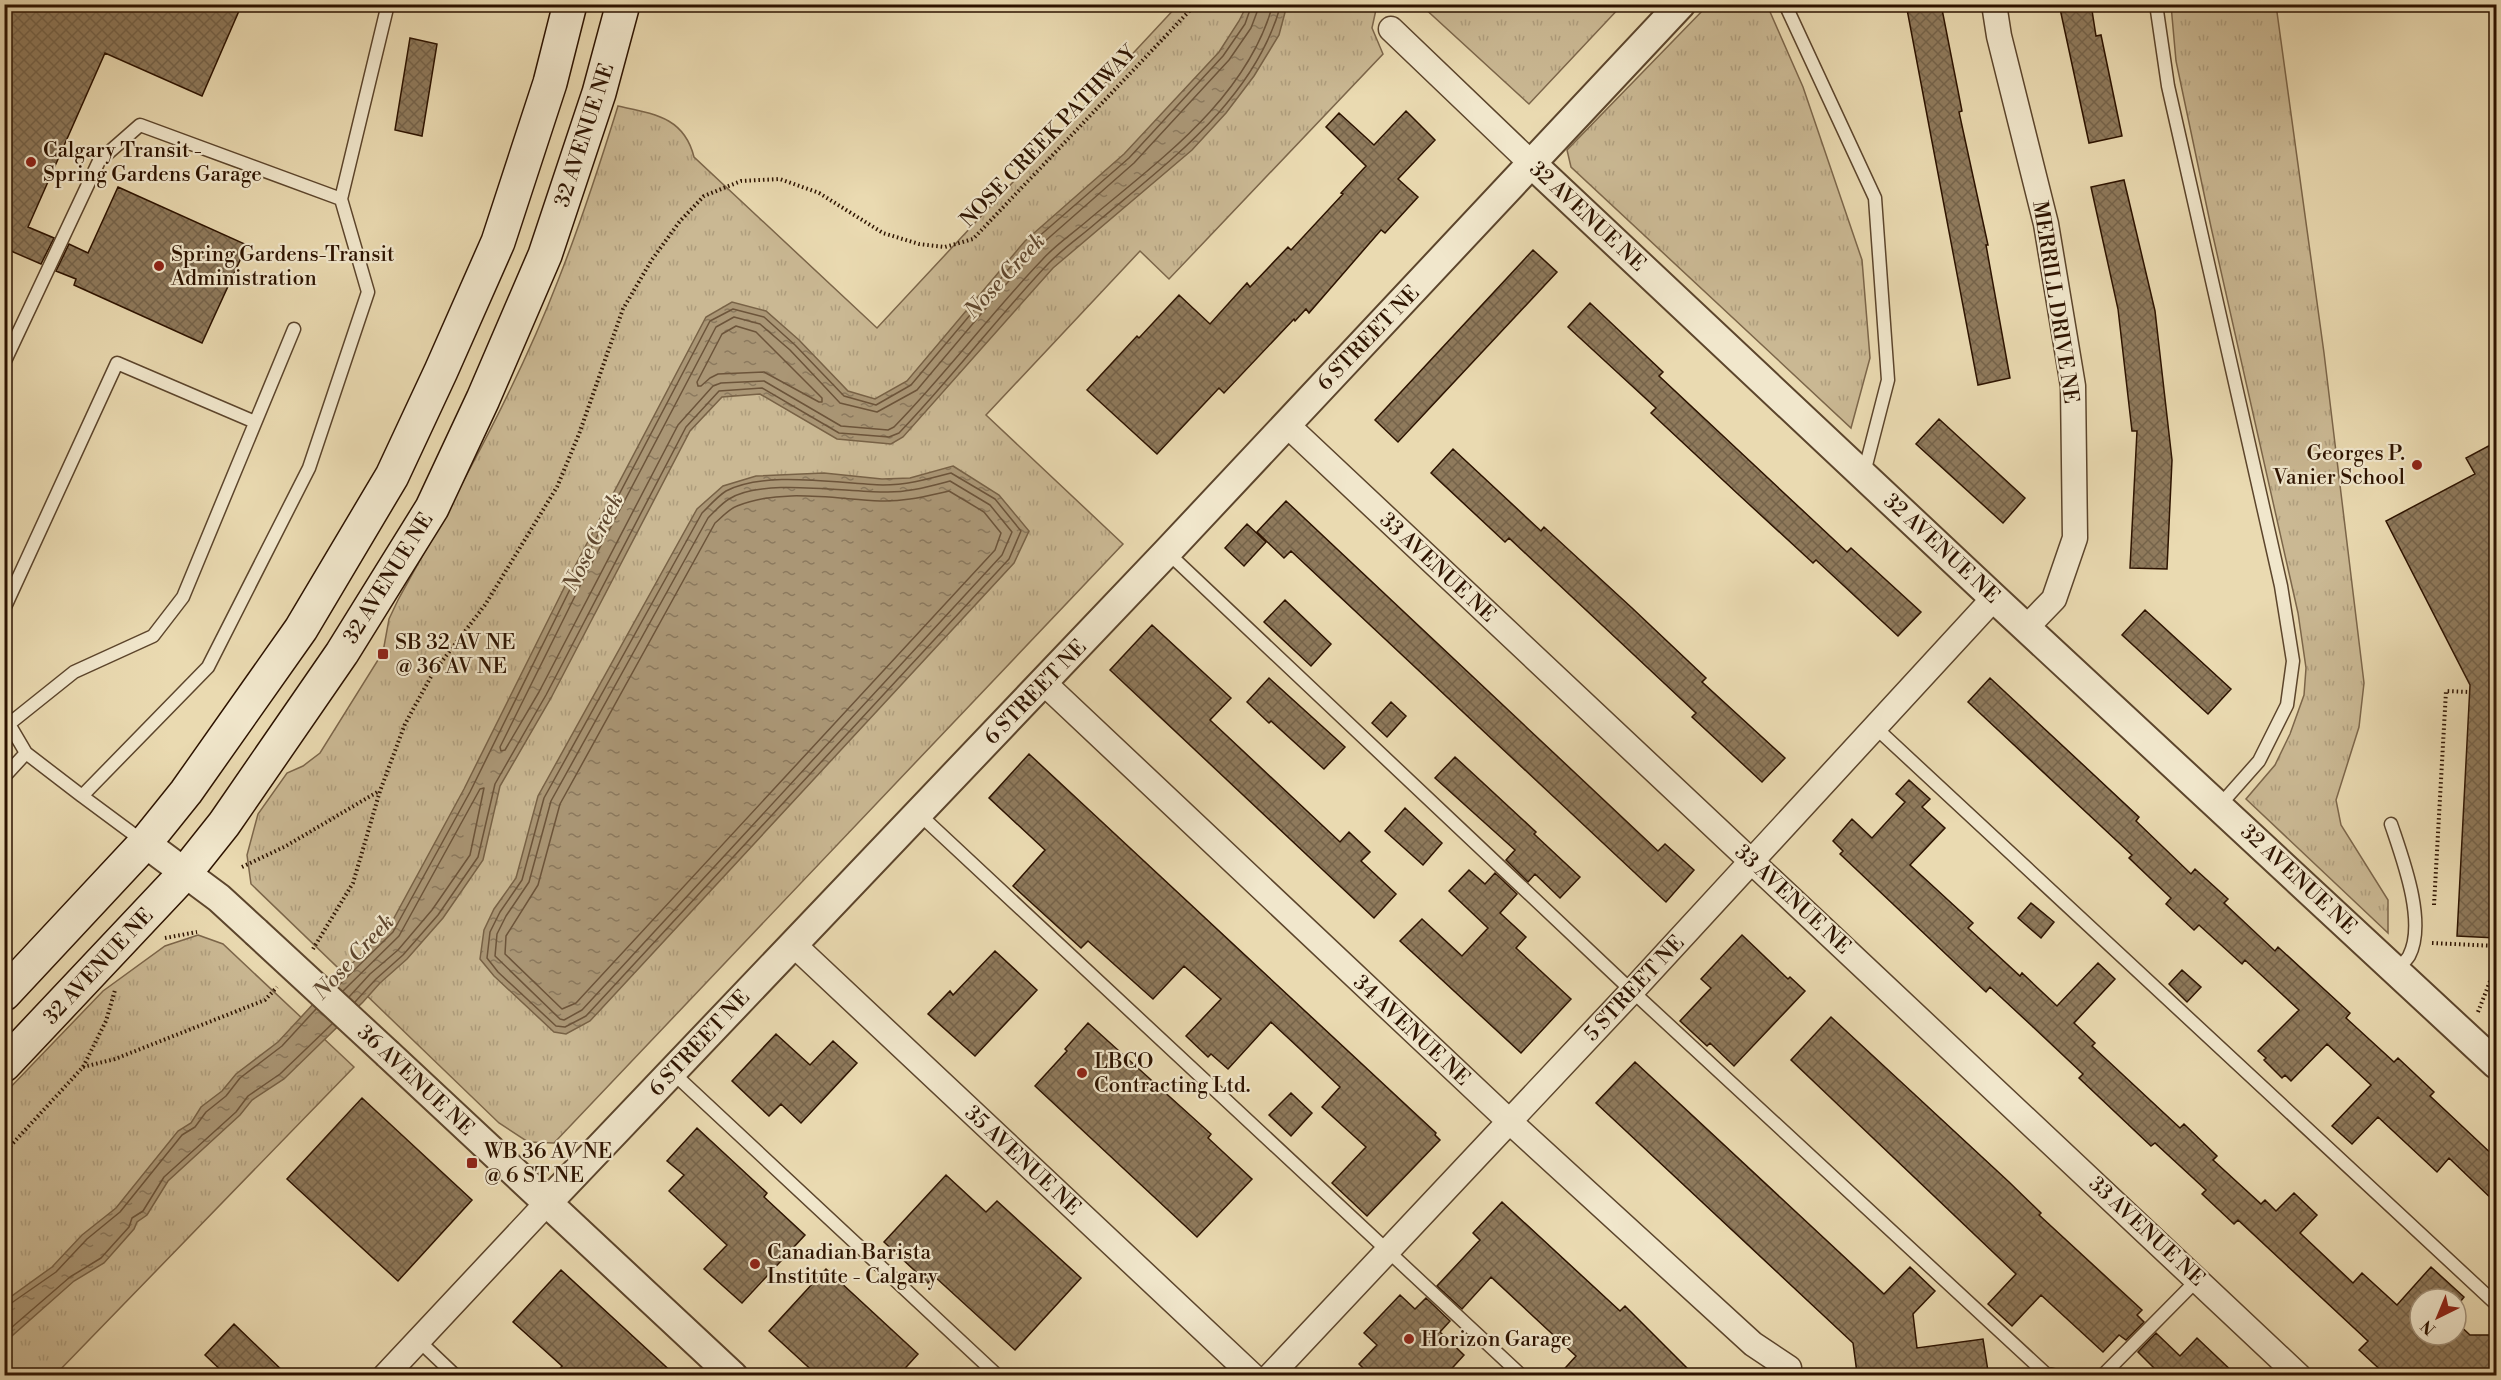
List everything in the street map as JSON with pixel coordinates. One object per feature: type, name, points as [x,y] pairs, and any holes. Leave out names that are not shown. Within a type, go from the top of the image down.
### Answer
[{"type":"main road","points":[[4,994],[145,843],[186,792],[301,629],[392,476],[498,242],[550,83],[570,4]]},
{"type":"main road","name":"32 AVENUE NE","points":[[4,1065],[186,873],[224,824],[342,653],[432,508],[483,399],[545,255],[599,93],[623,4]]},
{"type":"street","name":"6 STREET NE","points":[[385,1376],[1167,552],[1681,4]]},
{"type":"street","name":"MERRILL DRIVE NE","points":[[1994,4],[2046,224],[2073,386],[2075,538],[2055,598],[2026,627]]},
{"type":"street","name":"32 AVENUE NE","points":[[1391,29],[1994,598],[2220,805],[2496,1064]]},
{"type":"street","name":"33 AVENUE NE","points":[[1286,424],[2299,1376]]},
{"type":"street","name":"5 STREET NE","points":[[1270,1376],[1632,991],[1994,598]]},
{"type":"street","name":"34 AVENUE NE","points":[[1044,682],[1509,1121],[1753,1344],[1789,1368]]},
{"type":"street","name":"36 AVENUE NE","points":[[145,843],[219,898],[733,1376]]},
{"type":"street","name":"35 AVENUE NE","points":[[793,944],[1253,1376]]},
{"type":"lane","points":[[82,796],[208,667],[309,468],[368,292],[341,199],[388,4]]},
{"type":"lane","points":[[1785,4],[1875,198],[1888,380],[1864,474]]},
{"type":"lane","points":[[2156,4],[2168,86],[2281,586],[2293,662],[2287,705],[2259,761],[2220,805]]},
{"type":"lane","points":[[4,363],[99,161],[140,125],[341,199]]},
{"type":"lane","points":[[145,843],[26,753],[7,721],[74,672],[153,636],[183,597],[294,329]]},
{"type":"lane","points":[[4,609],[117,363],[255,422]]},
{"type":"lane","points":[[1167,552],[1632,991],[2045,1373],[2057,1376]]},
{"type":"lane","points":[[1876,728],[2496,1304]]},
{"type":"lane","points":[[4,777],[26,753]]},
{"type":"lane","points":[[918,813],[1522,1376]]},
{"type":"lane","points":[[2391,824],[2413,892],[2414,935],[2409,956],[2397,970]]},
{"type":"lane","points":[[672,1072],[998,1376]]},
{"type":"lane","points":[[2102,1376],[2198,1279]]},
{"type":"lane","points":[[418,1340],[456,1376]]},
{"type":"path","name":"NOSE CREEK PATHWAY","points":[[309,953],[317,945],[352,883],[380,790],[405,724],[433,673],[485,605],[557,488],[579,434],[623,309],[651,261],[680,221],[704,196],[741,181],[780,179],[819,194],[883,233],[919,244],[945,247],[973,239],[1196,4]]},
{"type":"path","points":[[2434,908],[2446,691],[2470,692]]},
{"type":"path","points":[[242,867],[286,846],[380,790]]},
{"type":"path","points":[[2431,953],[2432,931]]},
{"type":"path","points":[[163,938],[197,933]]},
{"type":"path","points":[[2432,943],[2496,946]]},
{"type":"path","points":[[2476,1018],[2496,966]]},
{"type":"path","points":[[83,1067],[115,1059],[265,1000],[280,985]]},
{"type":"path","points":[[4,1153],[83,1067],[106,1021],[116,986]]},
{"type":"green space","points":[[1178,5],[1377,5],[1372,28],[1383,54],[1169,279],[1140,251],[986,415],[1123,544],[554,1143],[528,1142],[499,1123],[251,884],[247,855],[258,814],[287,773],[303,766],[320,753],[383,652],[389,619],[398,600],[484,442],[542,320],[583,214],[618,106],[655,115],[675,125],[683,133],[694,157],[877,328]]},
{"type":"green space","points":[[1421,5],[1622,5],[1529,104]]},
{"type":"green space","points":[[1708,5],[1767,5],[1803,87],[1862,260],[1870,358],[1851,428],[1571,167],[1567,150]]},
{"type":"green space","points":[[2171,5],[2276,5],[2324,353],[2364,683],[2359,727],[2336,800],[2341,825],[2388,900],[2388,933],[2246,799],[2275,765],[2290,734],[2304,695],[2306,668],[2298,613],[2176,61]]},
{"type":"green space","points":[[198,935],[223,944],[354,1067],[55,1375],[5,1375],[4,1094],[103,991],[165,946]]},
{"type":"water","name":"Nose Creek","points":[[1247,5],[1287,5],[1279,35],[1254,76],[1226,113],[1192,150],[1053,268],[903,437],[891,444],[837,439],[760,394],[722,397],[690,431],[551,698],[500,786],[483,860],[443,918],[407,959],[284,1079],[252,1100],[240,1115],[168,1181],[147,1215],[137,1222],[134,1229],[104,1263],[74,1281],[5,1342],[5,1301],[52,1267],[82,1235],[116,1208],[178,1131],[191,1123],[201,1107],[222,1091],[236,1074],[278,1042],[340,975],[388,929],[464,789],[574,568],[706,317],[732,302],[766,311],[799,340],[848,391],[875,399],[907,381],[1025,241],[1124,154],[1219,52]]},
{"type":"water","points":[[953,466],[999,495],[1029,531],[1014,563],[590,1021],[566,1034],[554,1032],[494,976],[480,959],[484,930],[494,909],[516,878],[538,796],[697,509],[723,486],[756,476],[824,473],[882,479],[910,478]]},
{"type":"building","name":"Calgary Transit - Spring Gardens Garage","points":[[4,4],[242,4],[202,96],[105,53],[28,227],[54,238],[41,264],[4,248]]},
{"type":"building","points":[[1906,4],[1941,4],[1962,111],[1959,112],[1988,245],[1986,245],[2010,378],[1978,385]]},
{"type":"building","points":[[2059,4],[2091,4],[2096,36],[2101,35],[2122,136],[2089,143]]},
{"type":"building","points":[[410,38],[437,44],[422,136],[395,130]]},
{"type":"building","points":[[1406,111],[1435,140],[1398,179],[1418,197],[1385,233],[1381,230],[1309,313],[1306,309],[1295,321],[1294,319],[1224,393],[1219,388],[1157,454],[1087,390],[1179,295],[1210,324],[1247,283],[1250,287],[1288,247],[1291,250],[1343,194],[1341,193],[1366,166],[1326,127],[1339,113],[1374,145]]},
{"type":"building","points":[[2124,180],[2155,311],[2172,460],[2167,569],[2130,568],[2137,431],[2132,431],[2118,309],[2091,187]]},
{"type":"building","name":"Spring Gardens-Transit Administration","points":[[118,187],[247,245],[202,343],[74,285],[76,279],[56,271],[69,244],[88,253]]},
{"type":"building","points":[[1533,250],[1557,272],[1398,442],[1375,420]]},
{"type":"building","points":[[1590,303],[1663,372],[1659,376],[1847,552],[1851,548],[1921,612],[1898,636],[1816,560],[1813,563],[1651,413],[1656,408],[1568,327]]},
{"type":"building","points":[[1939,419],[2025,498],[2003,523],[1916,444]]},
{"type":"building","points":[[2496,442],[2496,938],[2457,936],[2470,685],[2386,521],[2475,474],[2466,458]]},
{"type":"building","points":[[1453,449],[1541,531],[1544,527],[1632,608],[1706,678],[1702,682],[1785,758],[1762,782],[1692,717],[1696,713],[1509,538],[1505,542],[1431,473]]},
{"type":"building","points":[[1286,501],[1658,851],[1665,844],[1694,870],[1666,902],[1291,551],[1284,558],[1257,532]]},
{"type":"building","points":[[1247,524],[1266,542],[1244,566],[1225,548]]},
{"type":"building","points":[[1285,600],[1331,644],[1311,666],[1264,622]]},
{"type":"building","points":[[2145,610],[2231,689],[2208,714],[2122,635]]},
{"type":"building","points":[[1152,625],[1231,698],[1210,720],[1340,842],[1349,832],[1370,852],[1361,861],[1396,894],[1374,918],[1110,670]]},
{"type":"building","points":[[1269,678],[1345,747],[1324,769],[1247,702]]},
{"type":"building","points":[[1990,678],[2139,817],[2136,821],[2191,874],[2195,869],[2228,899],[2224,903],[2275,951],[2278,947],[2350,1013],[2346,1018],[2394,1062],[2398,1058],[2434,1092],[2430,1096],[2496,1158],[2496,1203],[2449,1158],[2437,1172],[2378,1117],[2352,1144],[2332,1126],[2371,1085],[2327,1044],[2291,1081],[2285,1075],[2282,1078],[2264,1060],[2266,1058],[2258,1051],[2299,1010],[2245,960],[2242,964],[2199,925],[2194,930],[2166,904],[2171,898],[2129,858],[2132,855],[1968,702]]},
{"type":"building","points":[[1391,702],[1406,716],[1387,737],[1372,723]]},
{"type":"building","points":[[1029,754],[1436,1133],[1435,1135],[1440,1140],[1367,1216],[1332,1183],[1366,1147],[1322,1107],[1340,1087],[1271,1022],[1228,1069],[1211,1054],[1208,1057],[1186,1036],[1221,999],[1184,966],[1153,999],[1088,941],[1081,948],[1013,886],[1045,850],[989,798]]},
{"type":"building","points":[[1455,757],[1536,832],[1534,834],[1580,877],[1560,898],[1535,874],[1528,882],[1506,860],[1515,850],[1435,778]]},
{"type":"building","points":[[1909,780],[1930,799],[1922,807],[1945,828],[1910,865],[1973,923],[1968,928],[2020,976],[2022,973],[2057,1006],[2098,963],[2115,979],[2074,1023],[2095,1043],[2092,1046],[2180,1128],[2184,1124],[2217,1156],[2213,1160],[2261,1204],[2265,1200],[2276,1211],[2294,1193],[2317,1215],[2300,1233],[2353,1283],[2362,1273],[2397,1305],[2408,1293],[2408,1347],[2468,1347],[2468,1333],[2496,1335],[2496,1360],[2482,1376],[2387,1376],[2359,1350],[2368,1341],[2238,1220],[2234,1224],[2202,1194],[2206,1190],[2155,1143],[2151,1146],[2079,1078],[2083,1074],[2032,1026],[1990,987],[1986,992],[1840,854],[1843,851],[1833,841],[1852,819],[1872,838],[1905,802],[1896,794]]},
{"type":"building","points":[[1405,808],[1442,843],[1423,865],[1385,831]]},
{"type":"building","points":[[1469,870],[1485,884],[1495,873],[1517,894],[1500,913],[1526,937],[1516,948],[1571,999],[1521,1053],[1400,941],[1422,919],[1462,956],[1488,928],[1449,891]]},
{"type":"building","points":[[2031,903],[2054,922],[2041,938],[2018,918]]},
{"type":"building","points":[[1742,935],[1788,979],[1790,977],[1805,991],[1734,1066],[1710,1043],[1707,1046],[1680,1021],[1711,988],[1701,979]]},
{"type":"building","points":[[995,951],[1037,990],[975,1056],[928,1014],[950,991],[953,995]]},
{"type":"building","points":[[2182,970],[2201,987],[2187,1002],[2169,984]]},
{"type":"building","points":[[1831,1017],[2009,1182],[2041,1213],[2039,1215],[2142,1310],[2137,1315],[2144,1322],[2126,1340],[2119,1335],[2103,1352],[2041,1295],[2012,1326],[1988,1304],[2016,1274],[1791,1060]]},
{"type":"building","points":[[1088,1023],[1211,1134],[1208,1138],[1252,1179],[1197,1237],[1035,1086],[1067,1051],[1065,1049]]},
{"type":"building","points":[[776,1034],[810,1065],[833,1041],[857,1063],[801,1123],[781,1104],[769,1116],[732,1081]]},
{"type":"building","points":[[1635,1062],[1884,1294],[1910,1267],[1935,1291],[1913,1314],[1917,1348],[1983,1339],[1988,1371],[1954,1376],[1873,1376],[1872,1372],[1857,1373],[1853,1343],[1596,1103]]},
{"type":"building","points":[[1291,1093],[1312,1113],[1291,1136],[1269,1115]]},
{"type":"building","points":[[362,1098],[472,1200],[398,1281],[287,1179]]},
{"type":"building","points":[[697,1128],[767,1193],[764,1197],[805,1235],[742,1303],[704,1269],[727,1245],[669,1191],[684,1175],[667,1161]]},
{"type":"building","points":[[946,1175],[986,1212],[997,1201],[1081,1278],[1015,1350],[934,1276],[928,1283],[884,1242]]},
{"type":"building","points":[[1502,1202],[1620,1311],[1625,1306],[1695,1376],[1558,1376],[1576,1356],[1491,1277],[1462,1309],[1437,1286],[1480,1240],[1473,1233]]},
{"type":"building","points":[[2431,1267],[2453,1287],[2413,1287]]},
{"type":"building","points":[[826,1269],[918,1354],[898,1376],[818,1376],[769,1331]]},
{"type":"building","points":[[561,1270],[676,1376],[553,1376],[562,1366],[513,1322]]},
{"type":"building","name":"Horizon Garage","points":[[1400,1295],[1415,1309],[1426,1298],[1450,1321],[1440,1332],[1464,1355],[1445,1376],[1371,1376],[1359,1364],[1377,1345],[1364,1333]]},
{"type":"building","points":[[234,1324],[288,1376],[227,1376],[205,1355]]},
{"type":"building","points":[[2156,1333],[2180,1356],[2197,1338],[2237,1376],[2162,1376],[2138,1352]]},
{"type":"place","name":"Calgary Transit - Spring Gardens Garage","points":[[31,162]]},
{"type":"place","name":"Spring Gardens-Transit Administration","points":[[159,266]]},
{"type":"place","name":"Georges P. Vanier School","points":[[2417,465]]},
{"type":"place","name":"SB 32 AV NE @ 36 AV NE","points":[[383,654]]},
{"type":"place","name":"LBCO Contracting Ltd.","points":[[1082,1073]]},
{"type":"place","name":"WB 36 AV NE @ 6 ST NE","points":[[472,1163]]},
{"type":"place","name":"Canadian Barista Institute - Calgary","points":[[755,1264]]},
{"type":"place","name":"Horizon Garage","points":[[1409,1339]]}]
